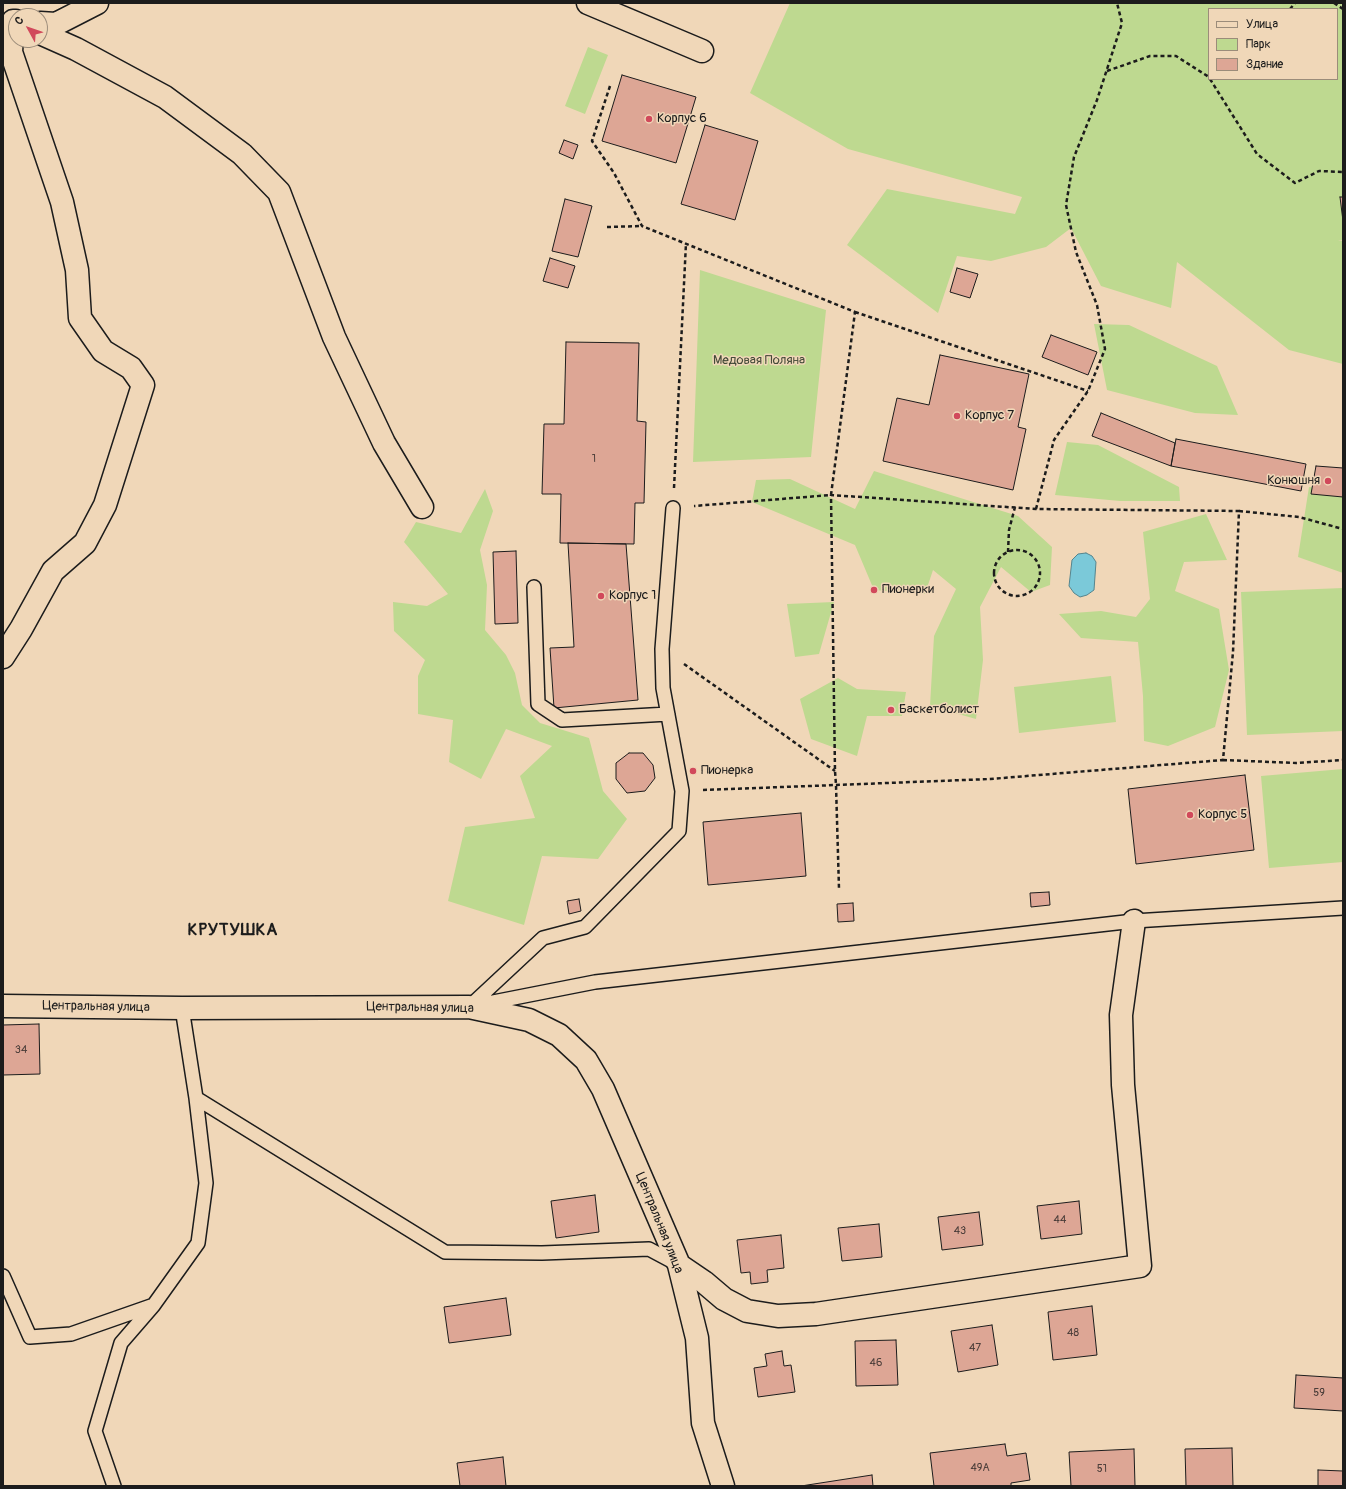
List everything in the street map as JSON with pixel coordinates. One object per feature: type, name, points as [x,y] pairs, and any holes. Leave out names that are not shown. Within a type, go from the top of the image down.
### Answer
[{"type":"street","points":[[48,24],[56,24],[98,3]]},
{"type":"street","points":[[588,3],[702,51]]},
{"type":"street","points":[[48,37],[76,49],[165,97],[242,154],[279,192],[334,337],[384,443],[422,507]]},
{"type":"street","points":[[3,657],[21,629],[53,571],[85,543],[105,505],[143,384],[131,368],[102,351],[80,318],[77,270],[62,202],[11,52],[11,48]]},
{"type":"street","points":[[679,1265],[704,1282],[724,1299],[746,1311],[778,1316],[816,1314],[1140,1266],[1123,1085],[1122,1030],[1122,1015],[1134,920]]},
{"type":"street","name":"Центральная улица","points":[[3,1006],[182,1008],[469,1006],[529,1020],[559,1035],[586,1060],[603,1089],[679,1265],[697,1338],[703,1423],[723,1486]]},
{"type":"lane","points":[[469,1006],[543,938],[585,927],[679,831],[682,790],[663,688],[662,649],[673,508]]},
{"type":"lane","points":[[534,587],[538,704],[562,720],[668,714]]},
{"type":"lane","points":[[469,1006],[595,982],[1134,920],[1343,908]]},
{"type":"lane","points":[[114,1486],[95,1431],[121,1343],[153,1306],[198,1243],[206,1183],[196,1098],[182,1008]]},
{"type":"lane","points":[[196,1098],[445,1252],[542,1253],[649,1249],[679,1265]]},
{"type":"lane","points":[[3,1276],[30,1337],[71,1334],[153,1306]]},
{"type":"path","points":[[1036,509],[1054,440],[1088,391],[1105,349],[1097,305],[1076,252],[1066,205],[1074,157],[1107,71],[1122,23],[1117,3]]},
{"type":"path","points":[[1334,3],[1343,9]]},
{"type":"path","points":[[1107,71],[1150,56],[1176,56],[1208,76]]},
{"type":"path","points":[[1211,80],[1257,154],[1295,183],[1319,171],[1343,172]]},
{"type":"path","points":[[610,86],[592,141],[614,173],[642,226]]},
{"type":"path","points":[[607,227],[642,226],[856,312],[1088,391]]},
{"type":"path","points":[[686,243],[673,508],[831,495],[1036,509],[1239,511],[1299,516],[1343,529]]},
{"type":"path","points":[[839,889],[835,771],[831,495],[856,312]]},
{"type":"path","points":[[1008,552],[1009,530],[1015,507]]},
{"type":"path","points":[[1223,760],[1233,652],[1239,511]]},
{"type":"path","points":[[1023,551],[1030,554],[1039,567],[1038,582],[1034,589],[1027,594],[1012,596],[1000,589],[996,582],[994,568],[1002,556],[1008,552],[1023,551]]},
{"type":"path","points":[[662,649],[835,771]]},
{"type":"path","points":[[682,790],[990,779],[1223,760],[1296,763],[1343,760]]},
{"type":"green space","points":[[790,3],[1343,3],[1343,240],[1338,241],[1343,241],[1343,364],[1289,350],[1177,262],[1171,308],[1101,286],[1071,228],[1046,247],[991,261],[957,256],[938,313],[847,245],[887,189],[1015,214],[1022,197],[848,149],[750,93]]},
{"type":"green space","points":[[588,47],[608,55],[585,114],[565,106]]},
{"type":"green space","name":"Медовая Поляна","points":[[700,270],[826,310],[811,457],[693,462]]},
{"type":"green space","points":[[1094,324],[1129,325],[1217,366],[1238,415],[1195,413],[1107,390]]},
{"type":"green space","points":[[1067,442],[1098,445],[1179,487],[1180,501],[1120,501],[1055,495]]},
{"type":"green space","points":[[874,471],[1018,516],[1052,547],[1050,585],[1031,592],[1001,567],[980,607],[983,660],[976,719],[930,706],[934,636],[956,589],[933,570],[925,594],[874,590],[855,545],[752,502],[756,480],[790,479],[855,509]]},
{"type":"green space","points":[[1309,487],[1343,490],[1343,573],[1298,557]]},
{"type":"green space","points":[[485,489],[493,511],[480,550],[487,585],[485,630],[506,655],[515,673],[522,705],[540,723],[589,738],[603,791],[627,819],[598,859],[542,856],[524,925],[448,901],[465,827],[535,818],[520,776],[552,746],[506,729],[481,779],[449,762],[453,720],[418,714],[418,676],[425,660],[394,631],[393,602],[427,606],[448,594],[404,542],[416,522],[461,533]]},
{"type":"green space","points":[[1206,514],[1227,560],[1184,562],[1175,591],[1219,609],[1229,670],[1215,727],[1168,746],[1144,741],[1143,696],[1138,642],[1081,638],[1059,614],[1101,611],[1136,617],[1150,599],[1143,532]]},
{"type":"green space","points":[[1343,588],[1343,731],[1247,735],[1241,592]]},
{"type":"green space","points":[[834,602],[819,654],[795,657],[787,604]]},
{"type":"green space","points":[[1111,676],[1116,722],[1019,733],[1014,687]]},
{"type":"green space","points":[[838,678],[857,689],[906,692],[902,716],[867,716],[857,756],[811,739],[800,699]]},
{"type":"green space","points":[[1343,769],[1343,862],[1269,868],[1261,776]]},
{"type":"water","points":[[1086,553],[1092,556],[1096,562],[1094,590],[1087,595],[1080,597],[1074,593],[1069,586],[1072,560],[1078,554]]},
{"type":"building","name":"Корпус 6","points":[[622,75],[696,97],[676,163],[602,141]]},
{"type":"building","points":[[705,125],[758,141],[735,220],[681,204]]},
{"type":"building","points":[[564,140],[578,145],[573,159],[559,153]]},
{"type":"building","points":[[1340,197],[1343,197],[1343,221]]},
{"type":"building","points":[[565,199],[592,206],[578,257],[552,251]]},
{"type":"building","points":[[550,258],[575,266],[568,288],[543,281]]},
{"type":"building","points":[[957,268],[978,274],[970,298],[950,292]]},
{"type":"building","points":[[1051,335],[1097,352],[1088,375],[1042,357]]},
{"type":"building","points":[[566,342],[639,343],[637,421],[646,422],[644,503],[635,503],[634,544],[560,543],[561,494],[542,494],[544,424],[564,424]]},
{"type":"building","name":"Корпус 7","points":[[940,355],[1029,374],[1018,427],[1026,429],[1013,490],[883,461],[897,398],[929,405]]},
{"type":"building","points":[[1101,413],[1175,443],[1171,466],[1092,436]]},
{"type":"building","points":[[1176,439],[1306,464],[1301,491],[1171,466]]},
{"type":"building","name":"Конюшня","points":[[1316,466],[1343,468],[1343,497],[1311,494]]},
{"type":"building","name":"Корпус 1","points":[[568,543],[626,544],[638,700],[554,708],[550,648],[574,647]]},
{"type":"building","points":[[516,551],[518,623],[495,624],[493,552]]},
{"type":"building","points":[[629,753],[643,753],[653,765],[655,778],[645,791],[627,793],[616,779],[616,763]]},
{"type":"building","name":"Корпус 5","points":[[1245,775],[1254,850],[1136,864],[1128,789]]},
{"type":"building","points":[[801,813],[806,876],[708,885],[703,822]]},
{"type":"building","points":[[1049,892],[1050,905],[1031,907],[1030,893]]},
{"type":"building","points":[[579,899],[581,911],[569,914],[567,901]]},
{"type":"building","points":[[853,903],[854,921],[838,922],[837,904]]},
{"type":"building","points":[[39,1024],[40,1074],[3,1075],[3,1025]]},
{"type":"building","points":[[595,1195],[599,1232],[556,1238],[551,1201]]},
{"type":"building","points":[[1079,1201],[1082,1234],[1041,1239],[1037,1206]]},
{"type":"building","points":[[979,1212],[983,1245],[942,1250],[938,1217]]},
{"type":"building","points":[[879,1224],[882,1257],[842,1261],[838,1228]]},
{"type":"building","points":[[781,1235],[784,1268],[767,1270],[768,1282],[751,1284],[750,1272],[741,1273],[737,1240]]},
{"type":"building","points":[[506,1298],[511,1335],[449,1343],[444,1307]]},
{"type":"building","points":[[1092,1306],[1097,1355],[1053,1360],[1048,1312]]},
{"type":"building","points":[[992,1325],[998,1365],[958,1372],[951,1331]]},
{"type":"building","points":[[896,1340],[898,1385],[856,1386],[855,1341]]},
{"type":"building","points":[[782,1351],[784,1366],[791,1365],[795,1392],[758,1397],[754,1368],[767,1366],[765,1354]]},
{"type":"building","points":[[1296,1375],[1343,1378],[1343,1411],[1294,1408]]},
{"type":"building","points":[[1005,1444],[1007,1456],[1026,1453],[1030,1480],[1011,1483],[1011,1486],[934,1486],[930,1453]]},
{"type":"building","points":[[1232,1448],[1233,1486],[1186,1486],[1185,1449]]},
{"type":"building","points":[[1134,1449],[1135,1486],[1071,1486],[1069,1452]]},
{"type":"building","points":[[503,1457],[506,1486],[460,1486],[457,1463]]},
{"type":"building","points":[[1318,1470],[1343,1471],[1343,1486],[1318,1486]]},
{"type":"building","points":[[872,1475],[873,1486],[801,1486]]},
{"type":"place","name":"Корпус 6","points":[[649,119]]},
{"type":"place","name":"Корпус 7","points":[[957,416]]},
{"type":"place","name":"Конюшня","points":[[1328,481]]},
{"type":"place","name":"Пионерки","points":[[874,590]]},
{"type":"place","name":"Корпус 1","points":[[601,596]]},
{"type":"place","name":"Баскетболист","points":[[891,710]]},
{"type":"place","name":"Пионерка","points":[[693,771]]},
{"type":"place","name":"Корпус 5","points":[[1190,815]]},
{"type":"district","name":"КРУТУШКА","points":[[233,931]]}]
